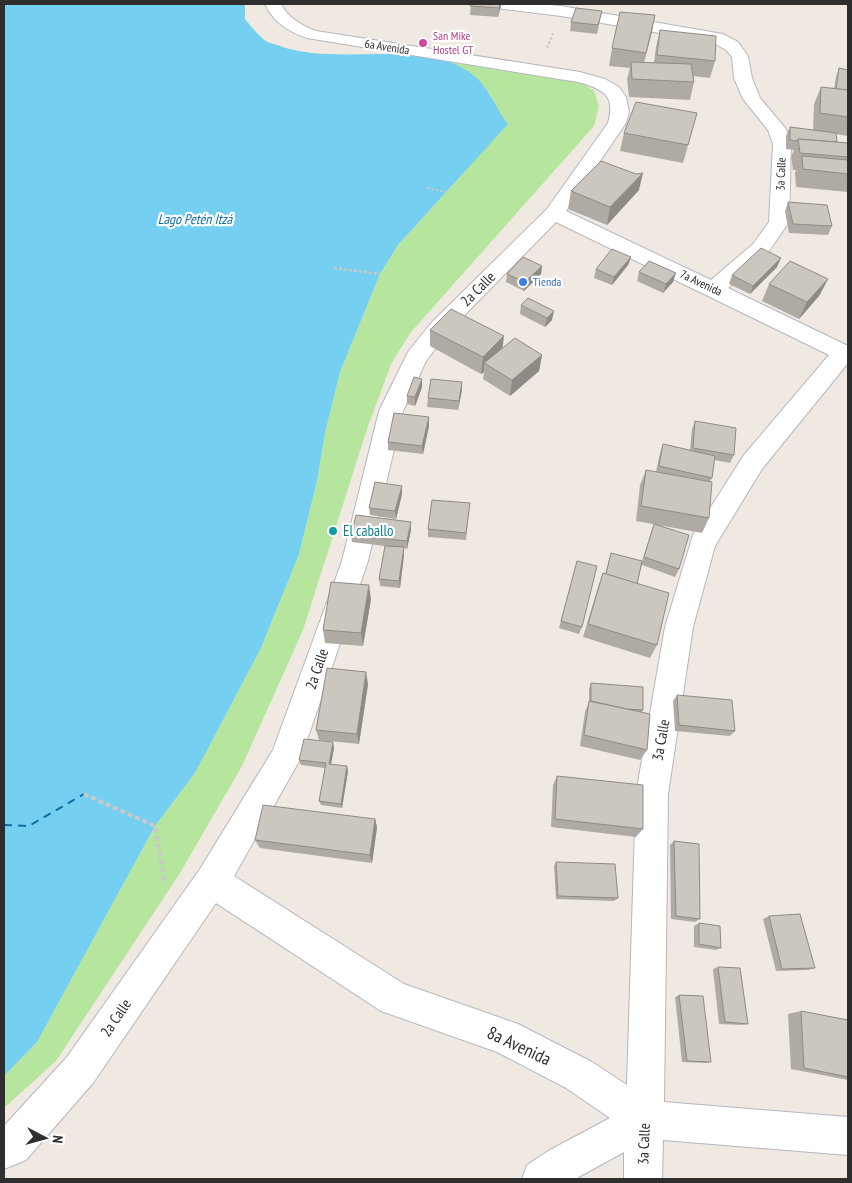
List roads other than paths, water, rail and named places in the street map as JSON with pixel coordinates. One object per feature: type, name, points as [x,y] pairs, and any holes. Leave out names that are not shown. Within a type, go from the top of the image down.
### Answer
[{"type":"street","points":[[503,4],[561,7]]},
{"type":"street","name":"3a Calle","points":[[561,7],[717,38],[732,46],[740,56],[744,78],[752,98],[777,129],[782,144],[779,222],[760,249],[714,289]]},
{"type":"street","name":"6a Avenida","points":[[276,9],[289,24],[313,35],[580,76],[599,82],[614,93]]},
{"type":"street","name":"2a Calle","points":[[4,1150],[12,1146],[80,1070],[212,881],[286,758],[355,561],[391,411],[416,358],[440,326],[554,213],[617,124],[621,109],[619,100],[614,93]]},
{"type":"street","name":"7a Avenida","points":[[554,213],[846,354]]},
{"type":"street","name":"3a Calle","points":[[643,1179],[652,794],[679,626],[702,543],[753,462],[846,354]]},
{"type":"street","name":"8a Avenida","points":[[212,881],[394,998],[505,1037],[578,1075],[645,1120],[848,1136]]},
{"type":"street","points":[[541,1179],[564,1164],[645,1120]]},
{"type":"water","name":"Lago Petén Itzá","points":[[4,4],[245,4],[245,19],[251,27],[265,40],[280,46],[303,52],[327,54],[431,57],[453,64],[479,80],[508,124],[398,245],[380,274],[340,372],[325,433],[317,481],[299,554],[261,648],[195,773],[155,826],[37,1042],[4,1076]]},
{"type":"place","name":"San Mike Hostel GT","points":[[423,43]]},
{"type":"place","name":"Tienda","points":[[523,282]]},
{"type":"place","name":"El caballo","points":[[333,531]]}]
